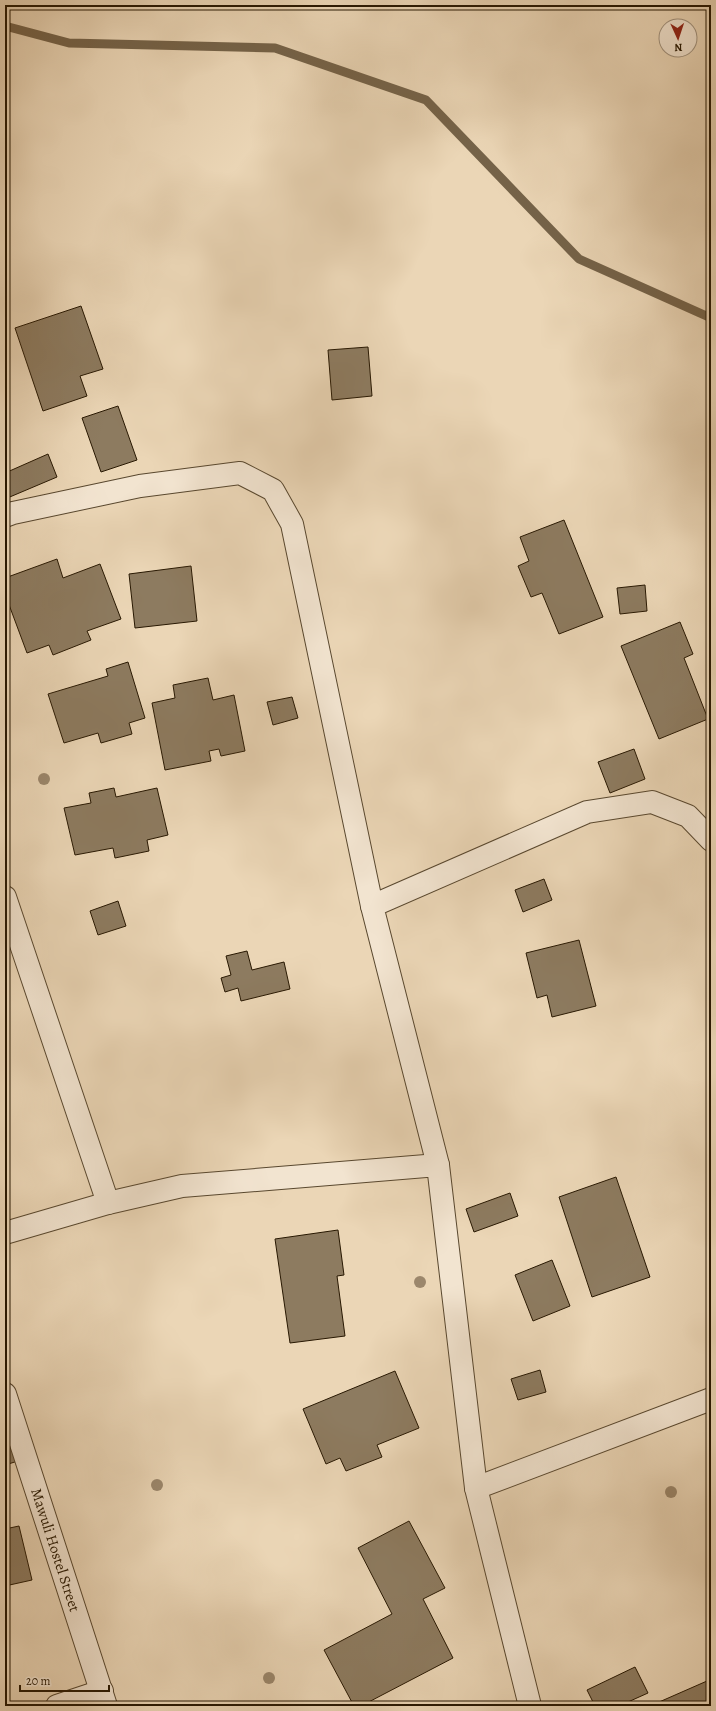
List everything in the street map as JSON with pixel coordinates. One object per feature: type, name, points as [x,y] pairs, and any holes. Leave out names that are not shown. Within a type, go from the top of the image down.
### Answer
[{"type":"street","points":[[5,516],[140,486],[240,473],[273,490],[292,524],[372,906],[438,1165],[476,1488],[530,1706]]},
{"type":"street","points":[[372,906],[587,812],[652,802],[688,816],[711,840]]},
{"type":"street","points":[[5,897],[108,1203]]},
{"type":"street","points":[[5,1232],[108,1203],[182,1186],[438,1165]]},
{"type":"street","name":"Mawuli Hostel Street","points":[[5,1394],[104,1698]]},
{"type":"street","points":[[476,1488],[711,1399]]},
{"type":"street","points":[[57,1706],[104,1698]]},
{"type":"building","points":[[81,306],[103,369],[80,376],[87,396],[43,411],[15,328]]},
{"type":"building","points":[[368,347],[372,396],[332,400],[328,350]]},
{"type":"building","points":[[118,406],[137,460],[101,472],[82,418]]},
{"type":"building","points":[[48,454],[57,477],[5,499],[5,473]]},
{"type":"building","points":[[564,520],[603,617],[559,634],[542,593],[531,597],[518,566],[529,561],[520,537]]},
{"type":"building","points":[[57,559],[63,578],[100,564],[121,619],[87,631],[91,640],[53,655],[49,645],[27,653],[5,594],[5,578]]},
{"type":"building","points":[[191,566],[197,621],[135,628],[129,574]]},
{"type":"building","points":[[645,585],[647,611],[620,614],[617,588]]},
{"type":"building","points":[[680,622],[693,654],[684,658],[708,719],[659,739],[621,646]]},
{"type":"building","points":[[128,662],[145,718],[129,723],[132,734],[101,743],[98,733],[64,743],[48,694],[108,676],[106,669]]},
{"type":"building","points":[[208,678],[213,700],[234,695],[245,751],[221,756],[219,749],[209,751],[211,761],[165,770],[152,703],[175,698],[173,685]]},
{"type":"building","points":[[292,697],[298,718],[273,725],[267,702]]},
{"type":"building","points":[[634,749],[645,779],[610,793],[598,762]]},
{"type":"building","points":[[114,788],[116,797],[157,788],[168,835],[147,840],[149,851],[115,858],[113,848],[75,855],[64,808],[91,803],[89,793]]},
{"type":"building","points":[[544,879],[552,900],[523,912],[515,890]]},
{"type":"building","points":[[118,901],[126,926],[98,935],[90,911]]},
{"type":"building","points":[[579,940],[596,1006],[552,1017],[547,995],[537,998],[526,953]]},
{"type":"building","points":[[247,951],[252,970],[284,962],[290,989],[241,1001],[238,988],[225,992],[221,978],[231,975],[226,956]]},
{"type":"building","points":[[616,1177],[650,1277],[592,1297],[559,1197]]},
{"type":"building","points":[[510,1193],[518,1216],[474,1232],[466,1209]]},
{"type":"building","points":[[338,1230],[344,1275],[337,1276],[345,1336],[290,1343],[275,1239]]},
{"type":"building","points":[[552,1260],[570,1306],[533,1321],[515,1275]]},
{"type":"building","points":[[540,1370],[546,1392],[518,1400],[511,1379]]},
{"type":"building","points":[[395,1371],[419,1428],[377,1445],[382,1457],[346,1471],[340,1458],[326,1464],[303,1409]]},
{"type":"building","points":[[5,1410],[18,1461],[5,1465]]},
{"type":"building","points":[[409,1521],[445,1588],[423,1599],[453,1658],[361,1706],[354,1706],[324,1650],[392,1614],[358,1548]]},
{"type":"building","points":[[19,1526],[32,1580],[5,1586],[5,1529]]},
{"type":"building","points":[[635,1667],[648,1693],[619,1706],[595,1706],[587,1690]]},
{"type":"building","points":[[707,1681],[711,1690],[711,1706],[650,1706]]},
{"type":"waterway","points":[[5,26],[69,43],[275,48],[426,100],[579,259],[711,318]]}]
